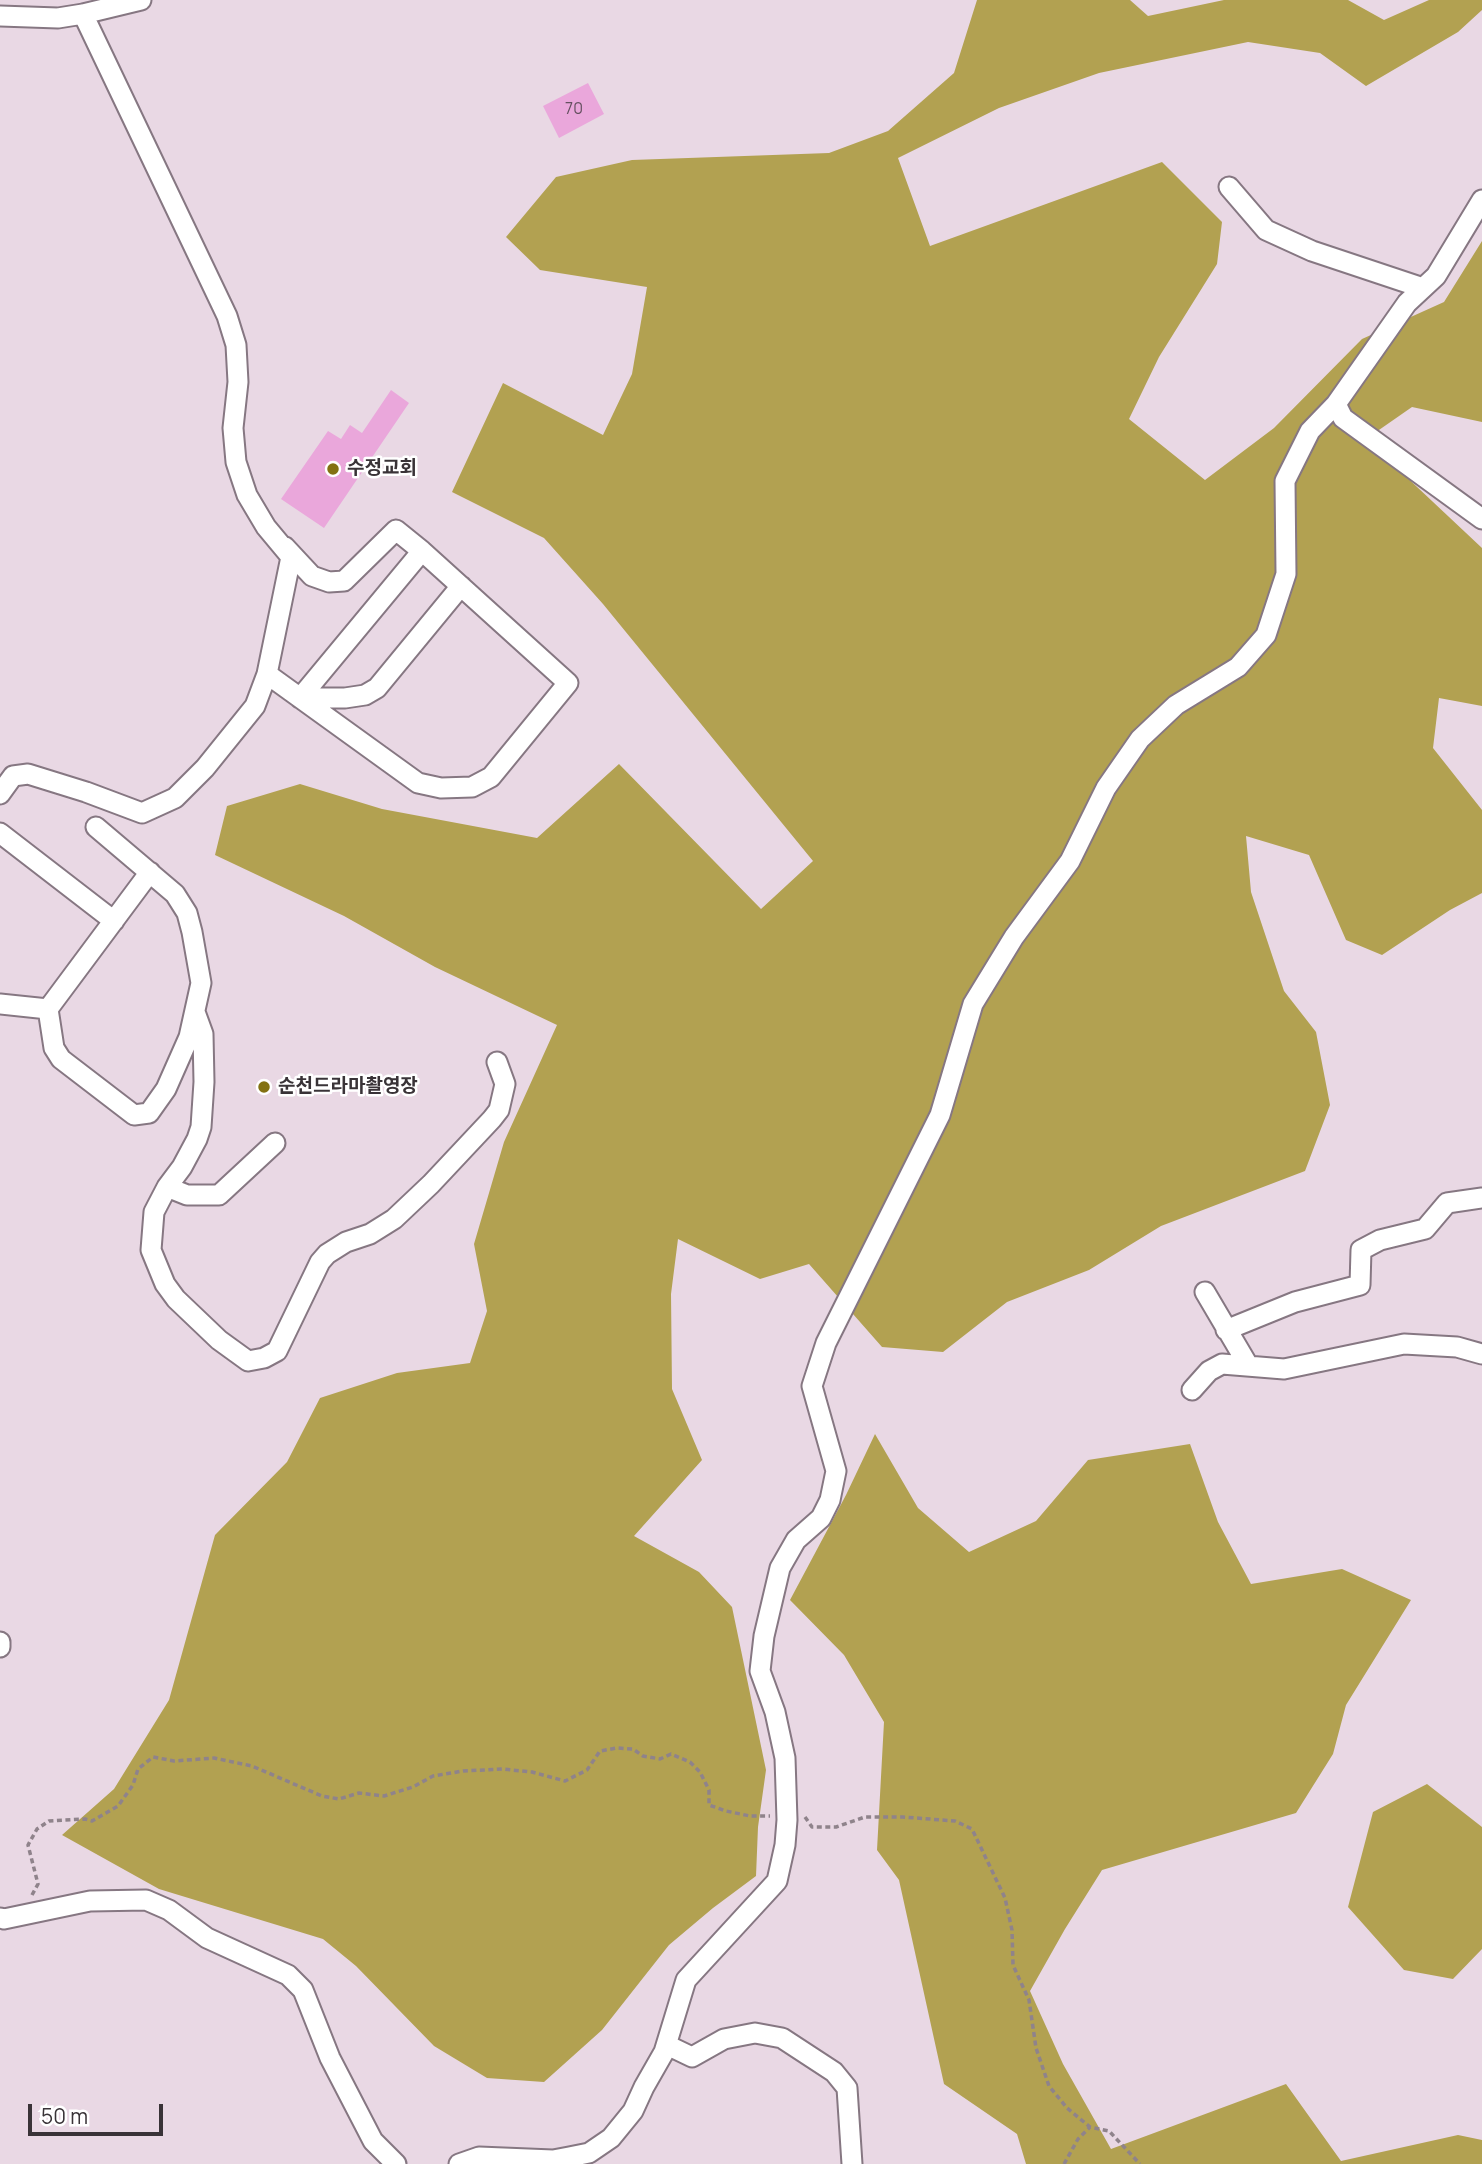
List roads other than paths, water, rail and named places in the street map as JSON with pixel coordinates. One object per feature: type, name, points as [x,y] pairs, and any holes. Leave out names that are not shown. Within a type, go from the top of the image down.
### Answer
[{"type":"street","points":[[0,16],[58,18],[141,0]]},
{"type":"street","points":[[0,794],[13,776],[28,774],[142,813],[175,798],[205,768],[255,706],[267,674],[291,556],[266,527],[247,495],[236,462],[233,428],[238,382],[236,345],[227,316],[83,14]]},
{"type":"street","points":[[1229,187],[1266,230],[1311,251],[1423,288]]},
{"type":"street","points":[[458,2164],[479,2157],[574,2160],[611,2138],[633,2111],[667,2045],[686,1980],[777,1881],[787,1820],[785,1758],[775,1712],[760,1671],[764,1636],[780,1567],[796,1540],[821,1518],[830,1500],[836,1471],[812,1386],[825,1343],[940,1115],[973,1004],[1014,937],[1070,861],[1106,788],[1140,740],[1176,705],[1238,667],[1266,635],[1286,574],[1285,481],[1310,431],[1336,404],[1407,303],[1436,276],[1482,201]]},
{"type":"street","points":[[1336,404],[1343,418],[1482,519]]},
{"type":"street","points":[[267,674],[418,783],[441,789],[472,787],[491,777],[568,683],[396,530],[344,581],[329,582],[312,576],[281,544]]},
{"type":"street","points":[[300,698],[422,551]]},
{"type":"street","points":[[300,698],[345,698],[365,695],[377,688],[461,586]]},
{"type":"street","points":[[96,827],[175,894],[187,914],[197,951],[201,983],[190,1037],[166,1089],[149,1113],[134,1115],[61,1059],[54,1048],[48,1009],[149,873]]},
{"type":"street","points":[[0,833],[114,921]]},
{"type":"street","points":[[0,1004],[48,1009]]},
{"type":"street","points":[[195,1012],[203,1034],[201,1127],[187,1159],[167,1187],[154,1212],[150,1234],[151,1250],[164,1284],[197,1321],[248,1361],[264,1358],[277,1351],[320,1262],[327,1254],[346,1242],[370,1234],[394,1219],[492,1119],[499,1110],[505,1084],[497,1062]]},
{"type":"street","points":[[167,1187],[187,1195],[219,1195],[275,1143]]},
{"type":"street","points":[[1226,1330],[1296,1302],[1360,1285],[1361,1250],[1380,1240],[1426,1229],[1447,1203],[1482,1198]]},
{"type":"street","points":[[1205,1292],[1248,1365]]},
{"type":"street","points":[[1192,1390],[1209,1371],[1222,1364],[1284,1369],[1404,1344],[1457,1347],[1482,1354]]},
{"type":"street","points":[[0,1918],[90,1900],[146,1900],[169,1910],[206,1938],[288,1975],[303,1990],[330,2058],[373,2141],[396,2164]]},
{"type":"street","points":[[667,2045],[692,2057],[724,2039],[755,2033],[782,2038],[834,2072],[847,2088],[852,2164]]},
{"type":"place","name":"수정교회","points":[[333,469]]},
{"type":"place","name":"순천드라마촬영장","points":[[264,1087]]}]
